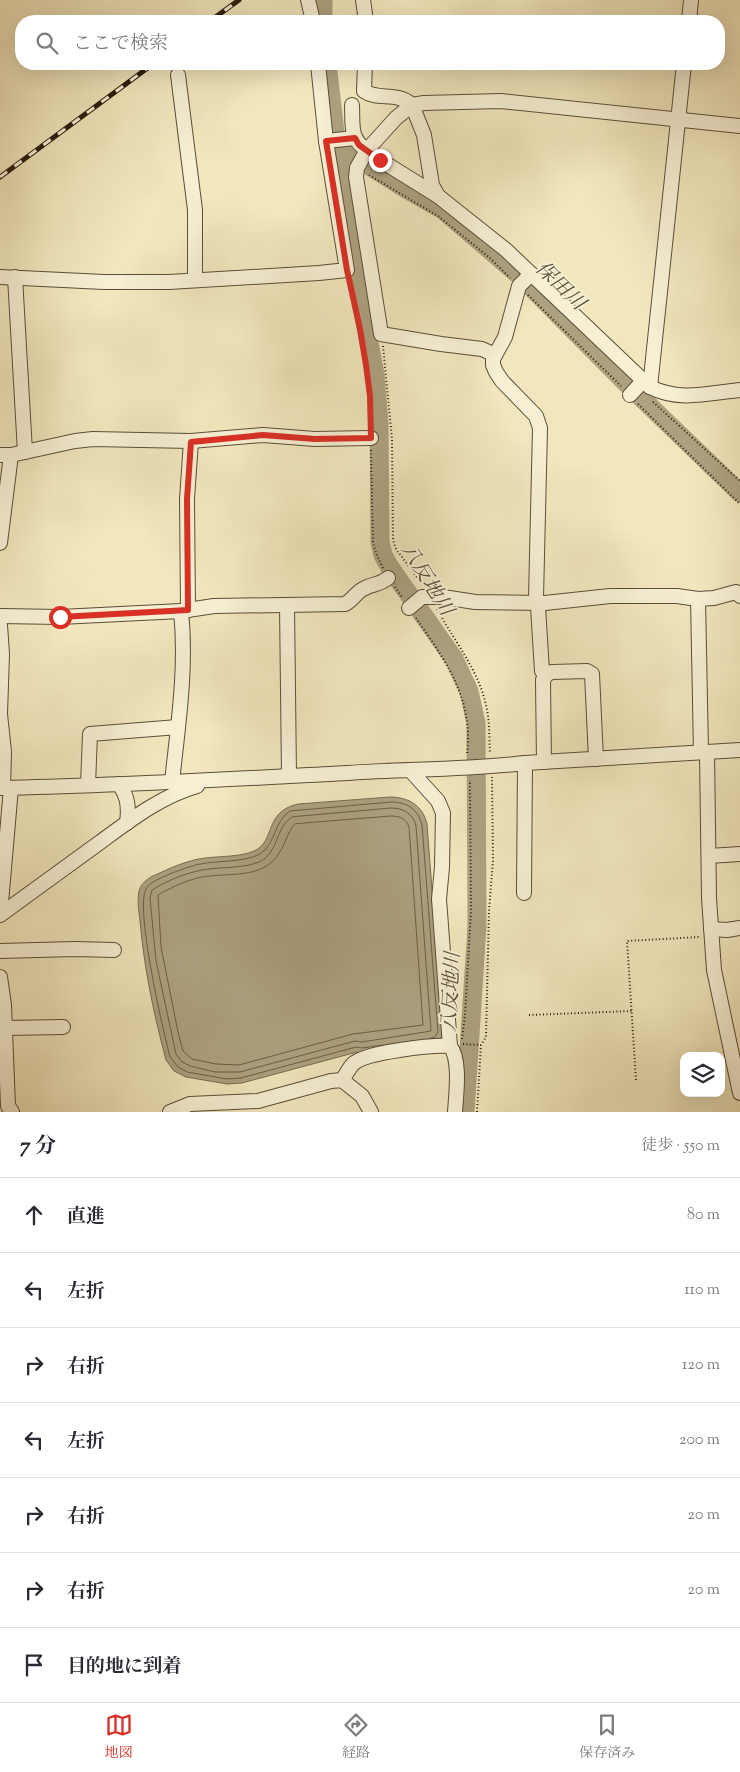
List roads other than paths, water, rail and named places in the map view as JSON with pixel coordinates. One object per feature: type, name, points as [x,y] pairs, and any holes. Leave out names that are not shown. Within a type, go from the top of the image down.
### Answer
[{"type":"street","points":[[308,0],[312,15]]},
{"type":"street","points":[[363,0],[365,15]]},
{"type":"street","points":[[690,15],[691,0]]},
{"type":"street","points":[[0,277],[104,282],[195,280],[347,270],[339,140],[320,70]]},
{"type":"street","points":[[365,70],[364,92],[368,95],[400,98],[406,100],[412,106],[424,134],[432,184],[438,196]]},
{"type":"street","points":[[640,391],[683,70]]},
{"type":"street","points":[[178,75],[195,210],[195,280]]},
{"type":"street","points":[[496,355],[482,349],[381,334],[356,177],[357,168],[368,150],[396,118],[412,106],[424,103],[500,101],[740,126]]},
{"type":"street","points":[[339,140],[353,130],[352,106]]},
{"type":"street","points":[[339,140],[359,145],[368,150],[380,160],[438,196],[506,250],[525,280],[640,391],[683,396],[710,395],[740,390]]},
{"type":"street","points":[[15,277],[25,452]]},
{"type":"street","points":[[525,280],[505,337],[493,359],[496,372],[536,416],[540,428],[537,602],[542,671],[544,676],[544,762]]},
{"type":"street","points":[[0,543],[6,455],[93,439],[191,442],[263,435],[315,439],[371,438]]},
{"type":"street","points":[[172,782],[182,687],[187,499],[191,442]]},
{"type":"street","points":[[0,616],[60,617],[185,610],[214,606],[346,604],[364,588],[380,584],[388,578]]},
{"type":"street","points":[[418,602],[544,603],[610,596],[677,596],[698,599],[714,598],[732,592],[736,592],[740,596]]},
{"type":"street","points":[[698,599],[714,970],[740,1093]]},
{"type":"street","points":[[288,605],[290,776]]},
{"type":"street","points":[[0,625],[2,654],[0,714],[5,788],[0,914]]},
{"type":"street","points":[[544,676],[552,672],[587,671],[592,674],[596,759]]},
{"type":"street","points":[[88,785],[90,734],[178,727]]},
{"type":"street","points":[[5,788],[489,767],[525,763],[740,750]]},
{"type":"street","points":[[524,893],[525,763]]},
{"type":"street","points":[[410,770],[438,801],[443,813],[442,867],[439,881],[439,899],[458,1044],[454,1051],[457,1082],[455,1112]]},
{"type":"street","points":[[0,914],[127,822],[186,789],[214,780]]},
{"type":"street","points":[[119,784],[128,800],[127,822]]},
{"type":"street","points":[[709,856],[740,854]]},
{"type":"street","points":[[711,933],[740,928]]},
{"type":"street","points":[[0,951],[114,950]]},
{"type":"street","points":[[0,978],[5,1028],[8,1106],[12,1112]]},
{"type":"street","points":[[5,1028],[63,1027]]},
{"type":"street","points":[[342,1080],[353,1064],[368,1056],[458,1044]]},
{"type":"street","points":[[170,1112],[190,1104],[258,1101],[331,1081],[342,1080],[362,1096],[371,1112]]},
{"type":"water","points":[[397,797],[414,804],[422,812],[427,824],[443,1034],[438,1042],[363,1054],[357,1052],[242,1083],[227,1084],[186,1077],[174,1071],[166,1060],[147,974],[138,903],[142,884],[151,877],[191,861],[254,851],[261,847],[265,841],[279,813],[298,804]]},
{"type":"waterway","name":"八反地川","points":[[323,0],[323,15]]},
{"type":"waterway","name":"八反地川","points":[[328,70],[350,243],[375,374],[379,423],[380,542],[383,555],[389,566],[454,659],[469,691],[476,723],[477,926],[465,1112]]},
{"type":"waterway","name":"保田川","points":[[336,135],[344,150],[443,210],[520,276],[627,384],[740,493]]},
{"type":"railway","points":[[218,15],[239,0]]},
{"type":"railway","points":[[0,177],[145,70]]}]
